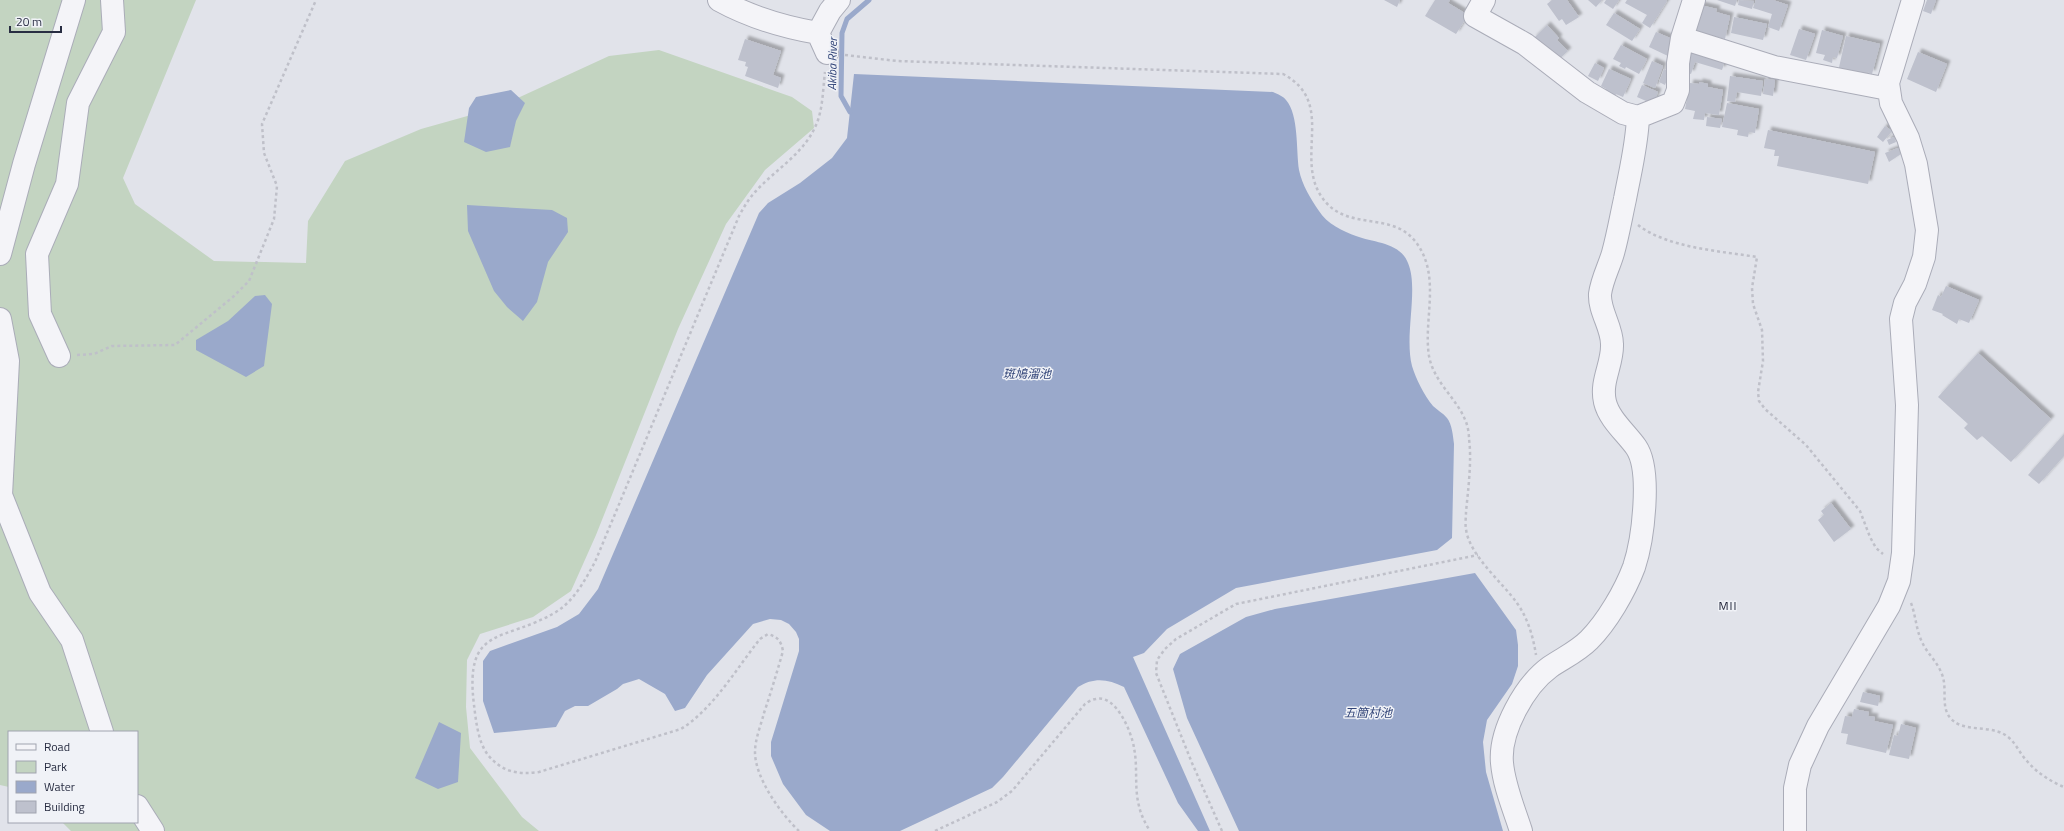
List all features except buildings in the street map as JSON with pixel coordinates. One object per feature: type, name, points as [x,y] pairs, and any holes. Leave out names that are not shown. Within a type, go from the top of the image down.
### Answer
[{"type":"street","points":[[0,254],[24,164],[74,0]]},
{"type":"street","points":[[59,356],[40,314],[38,254],[67,184],[78,103],[114,32],[112,0]]},
{"type":"street","points":[[719,0],[766,21],[791,29],[818,33]]},
{"type":"street","points":[[818,33],[830,11],[839,0]]},
{"type":"street","points":[[1484,0],[1475,16],[1525,44],[1587,92],[1623,113],[1638,117],[1673,103],[1678,90],[1678,63],[1682,38],[1694,0]]},
{"type":"street","points":[[1795,831],[1795,788],[1800,765],[1818,726],[1889,606],[1900,575],[1907,405],[1901,319],[1905,303],[1914,284],[1924,256],[1927,230],[1916,164],[1908,138],[1891,103],[1888,89],[1891,68],[1913,0]]},
{"type":"street","points":[[818,33],[827,53]]},
{"type":"street","points":[[1682,38],[1774,67],[1888,89]]},
{"type":"street","points":[[1521,831],[1507,788],[1502,761],[1503,741],[1512,716],[1534,682],[1549,667],[1574,653],[1589,640],[1626,587],[1639,547],[1645,483],[1643,464],[1637,449],[1613,418],[1605,403],[1603,388],[1611,356],[1612,342],[1600,297],[1602,281],[1613,253],[1623,207],[1637,138],[1638,117]]},
{"type":"street","points":[[0,319],[8,361],[1,495],[40,593],[72,640],[102,731]]},
{"type":"street","points":[[138,808],[153,831]]},
{"type":"path","points":[[59,356],[94,354],[112,346],[175,345],[234,296],[249,281],[274,219],[277,186],[264,154],[262,124],[316,0]]},
{"type":"path","points":[[800,831],[788,821],[766,787],[758,769],[755,752],[759,731],[783,651],[781,642],[776,636],[768,634],[760,639],[696,720],[681,729],[540,772],[524,774],[508,772],[496,764],[487,753],[480,738],[476,720],[472,679],[476,657],[483,644],[496,636],[541,620],[558,611],[573,597],[595,562],[739,216],[756,191],[802,147],[818,120],[822,103],[827,53]]},
{"type":"path","points":[[850,56],[897,61],[1283,74],[1295,80],[1304,91],[1312,108],[1313,177],[1321,196],[1333,208],[1348,216],[1365,222],[1389,224],[1401,229],[1415,242],[1424,258],[1429,275],[1429,354],[1433,372],[1455,402],[1467,422],[1470,442],[1466,530],[1478,556],[1517,603],[1528,622],[1537,658],[1534,682]]},
{"type":"path","points":[[1623,207],[1635,223],[1650,234],[1664,240],[1757,257],[1752,288],[1753,304],[1762,330],[1763,361],[1758,392],[1759,401],[1765,409],[1806,445],[1860,511],[1876,548],[1900,575],[1912,605],[1922,643],[1941,671],[1944,680],[1944,704],[1948,716],[1958,724],[2008,736],[2026,761],[2038,772],[2064,787]]},
{"type":"path","points":[[1222,831],[1192,763],[1156,673],[1158,660],[1165,649],[1176,639],[1236,604],[1478,556]]},
{"type":"path","points":[[935,831],[997,802],[1012,791],[1085,704],[1097,698],[1109,701],[1119,711],[1131,732],[1135,749],[1138,806],[1144,822],[1150,831]]},
{"type":"green space","points":[[0,0],[196,0],[123,178],[135,204],[214,261],[306,263],[308,221],[345,161],[421,129],[496,108],[609,56],[659,50],[792,97],[812,111],[814,128],[765,170],[726,224],[678,329],[596,535],[571,591],[533,617],[480,634],[467,660],[466,707],[470,748],[522,817],[539,831],[71,831],[63,823],[138,823],[138,731],[8,731],[8,787],[0,785]]},
{"type":"water","name":"斑鳩溜池","points":[[854,74],[1273,92],[1285,99],[1290,106],[1295,123],[1300,176],[1307,192],[1322,215],[1331,223],[1346,232],[1393,247],[1404,256],[1408,263],[1412,286],[1410,354],[1412,366],[1423,392],[1433,406],[1447,418],[1453,434],[1452,538],[1437,550],[1236,588],[1167,629],[1144,653],[1133,657],[1210,831],[1198,831],[1178,803],[1124,687],[1112,682],[1095,680],[1078,687],[1003,777],[992,788],[900,831],[830,831],[806,815],[783,784],[771,756],[771,742],[799,651],[799,639],[796,632],[789,624],[781,620],[770,619],[753,624],[707,675],[685,708],[675,711],[665,694],[639,679],[623,684],[588,706],[575,706],[565,711],[556,727],[494,733],[483,701],[483,661],[490,651],[557,627],[579,614],[598,589],[759,213],[768,203],[800,183],[832,158],[847,138]]},
{"type":"water","points":[[511,90],[525,103],[516,121],[510,147],[486,152],[464,142],[469,108],[476,97]]},
{"type":"water","points":[[467,205],[552,210],[567,218],[568,232],[548,262],[537,302],[523,321],[507,307],[494,291],[468,231]]},
{"type":"water","points":[[265,295],[272,304],[264,366],[246,377],[196,350],[196,340],[228,321],[255,296]]},
{"type":"water","name":"五箇村池","points":[[1475,573],[1516,630],[1518,645],[1518,666],[1512,684],[1487,720],[1483,742],[1486,772],[1503,831],[1239,831],[1187,718],[1173,669],[1180,654],[1246,617],[1275,609]]},
{"type":"water","points":[[439,722],[461,733],[458,782],[438,789],[415,778]]},
{"type":"waterway","name":"Akiba River","points":[[850,112],[841,96],[842,33],[847,19],[869,0]]},
{"type":"district","name":"MII","points":[[1728,605]]}]
